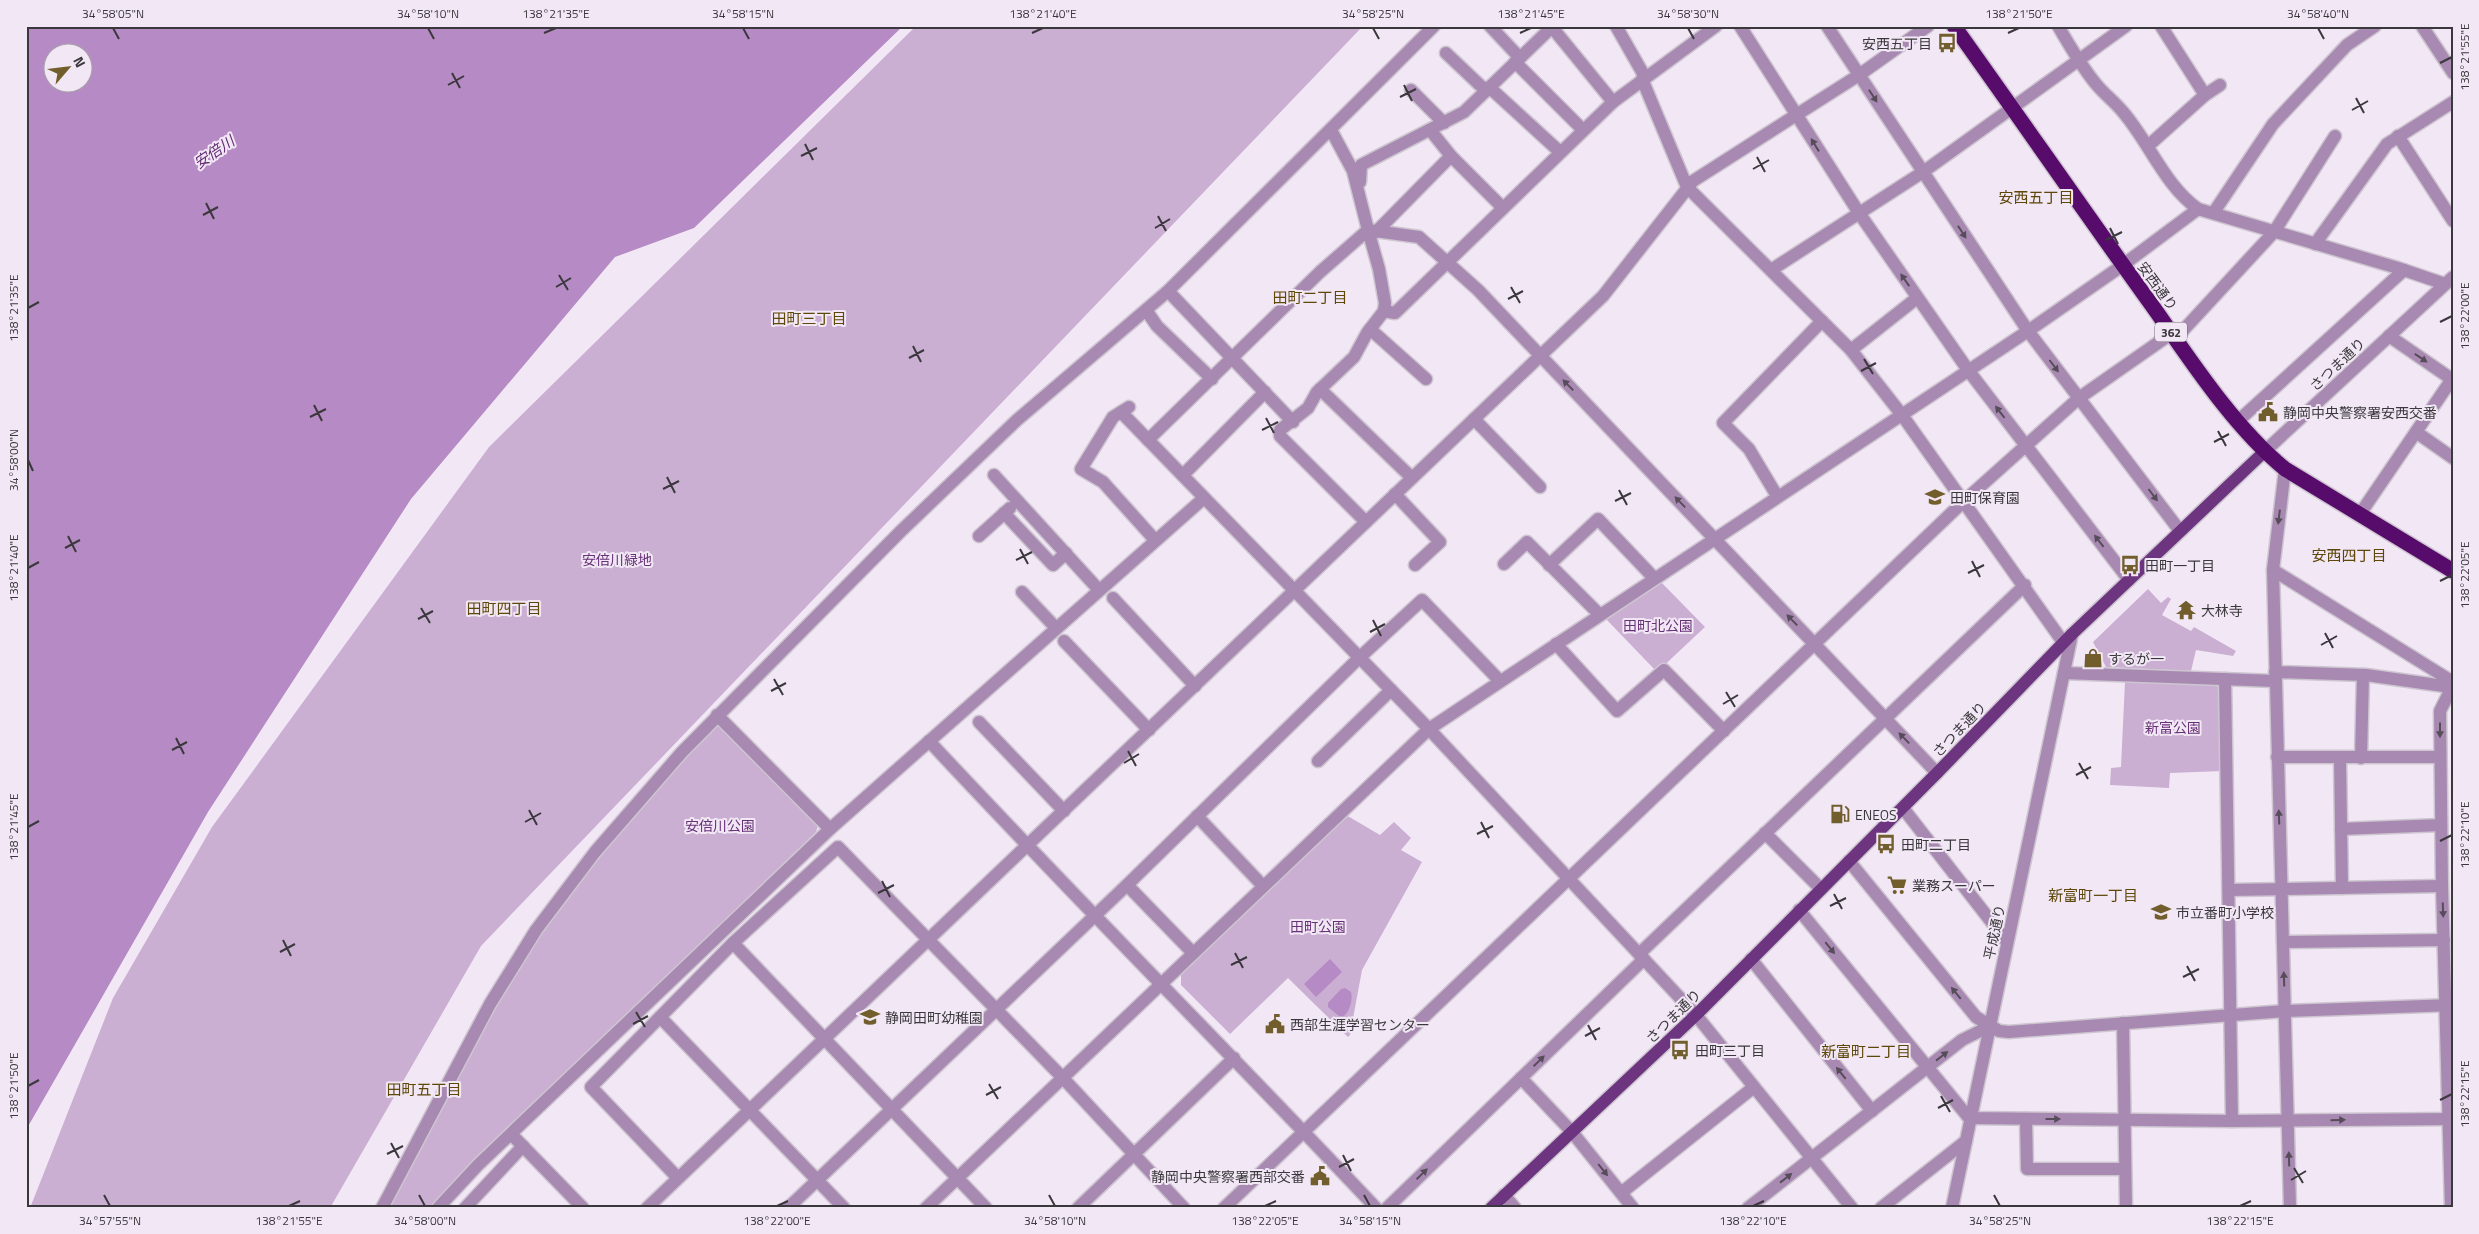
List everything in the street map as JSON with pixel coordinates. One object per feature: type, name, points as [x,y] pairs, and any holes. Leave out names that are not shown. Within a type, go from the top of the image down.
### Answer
[{"type":"highway","name":"安西通り","points":[[1954,26],[2174,336],[2238,421],[2264,452]]},
{"type":"main road","points":[[2264,452],[2285,469],[2453,571]]},
{"type":"main road","name":"さつま通り","points":[[1491,1208],[1696,1015],[1903,808],[2067,638],[2264,452]]},
{"type":"street","points":[[382,1208],[490,1004],[557,900],[608,837],[718,715],[901,531],[1017,420],[1168,291],[1434,26]]},
{"type":"street","points":[[1490,26],[1518,60],[1583,130]]},
{"type":"street","points":[[1616,26],[1644,78],[1687,187],[1850,350],[1902,415],[2025,585],[2067,638]]},
{"type":"street","points":[[1384,311],[1395,313],[1613,102],[1716,26]]},
{"type":"street","points":[[1740,26],[1859,213],[1917,298],[1968,370],[2129,580]]},
{"type":"street","points":[[1828,26],[2028,331],[2180,531]]},
{"type":"street","points":[[647,1208],[1603,296],[1687,187],[1860,75],[1928,26]]},
{"type":"street","points":[[2058,26],[2078,60],[2097,85],[2124,112],[2175,187],[2187,201],[2198,209],[2214,212],[2274,232],[2404,270],[2449,281]]},
{"type":"street","points":[[1771,270],[1922,172],[2126,26]]},
{"type":"street","points":[[2161,26],[2206,95]]},
{"type":"street","points":[[2214,212],[2273,124],[2347,45],[2375,26]]},
{"type":"street","points":[[2422,26],[2453,73]]},
{"type":"street","points":[[1359,200],[1361,166],[1431,131],[1464,112],[1552,27],[1613,102]]},
{"type":"street","points":[[1446,54],[1560,152]]},
{"type":"street","points":[[2148,146],[2220,85]]},
{"type":"street","points":[[1411,90],[1444,123]]},
{"type":"street","points":[[2315,244],[2387,144],[2453,102]]},
{"type":"street","points":[[1331,130],[1353,170],[1359,200],[1372,230],[1385,303],[1384,311],[1370,329],[1354,357],[1320,388],[1308,408],[1293,422],[1280,430],[1280,436],[1366,522]]},
{"type":"street","points":[[1431,131],[1452,156],[1503,208]]},
{"type":"street","points":[[1224,1208],[1964,501],[2079,398],[2174,336],[2274,232],[2335,136]]},
{"type":"street","points":[[2398,136],[2453,221]]},
{"type":"street","points":[[1148,440],[1326,266],[1372,230],[1452,156]]},
{"type":"street","points":[[926,1208],[1429,729],[2028,331],[2123,265],[2198,209]]},
{"type":"street","points":[[1372,230],[1419,237],[1448,261],[1541,356],[1937,773]]},
{"type":"street","points":[[2238,421],[2404,270]]},
{"type":"street","name":"さつま通り","points":[[2264,452],[2449,281]]},
{"type":"street","points":[[1168,291],[1293,422]]},
{"type":"street","points":[[1850,350],[1917,298]]},
{"type":"street","points":[[1146,310],[1157,326],[1212,379]]},
{"type":"street","points":[[1777,496],[1749,449],[1723,423],[1822,321]]},
{"type":"street","points":[[1370,329],[1426,379]]},
{"type":"street","points":[[2360,514],[2452,379],[2389,336]]},
{"type":"street","points":[[1320,388],[1412,478]]},
{"type":"street","points":[[1183,475],[1266,392]]},
{"type":"street","points":[[1155,540],[1103,482],[1081,469],[1113,417],[1125,409],[1148,440],[1429,729],[1696,1015],[1852,1208]]},
{"type":"street","points":[[1474,419],[1540,487]]},
{"type":"street","points":[[2416,432],[2453,458]]},
{"type":"street","points":[[2285,469],[2273,570],[2290,1208]]},
{"type":"street","points":[[994,475],[1099,590]]},
{"type":"street","points":[[1395,494],[1440,542],[1415,565]]},
{"type":"street","points":[[438,1208],[511,1134],[830,829],[1204,498]]},
{"type":"street","points":[[979,536],[1018,501]]},
{"type":"street","points":[[1004,513],[1053,565],[1066,553]]},
{"type":"street","points":[[1549,564],[1598,519],[1654,578]]},
{"type":"street","points":[[1504,564],[1527,542],[1600,615]]},
{"type":"street","points":[[2273,570],[2452,684]]},
{"type":"street","points":[[1386,1208],[1521,1078],[1765,833],[2025,585]]},
{"type":"street","points":[[1022,592],[1056,628]]},
{"type":"street","points":[[1113,598],[1195,686]]},
{"type":"street","points":[[788,1208],[1127,885],[1359,658],[1422,600],[1500,681]]},
{"type":"street","name":"平成通り","points":[[1952,1208],[1969,1118],[2064,673],[2067,638]]},
{"type":"street","points":[[1064,641],[1149,730]]},
{"type":"street","points":[[1556,644],[1617,711],[1664,670],[1724,730]]},
{"type":"street","points":[[2064,673],[2225,679],[2363,674],[2452,684]]},
{"type":"street","points":[[2361,758],[2363,674]]},
{"type":"street","points":[[2225,679],[2232,1120]]},
{"type":"street","points":[[2451,1208],[2450,1005],[2444,940],[2441,825],[2447,812],[2440,757],[2440,711],[2452,684]]},
{"type":"street","points":[[1318,761],[1391,690]]},
{"type":"street","points":[[718,715],[830,829]]},
{"type":"street","points":[[979,722],[1064,811]]},
{"type":"street","points":[[929,741],[1027,846],[1162,982],[1376,1208]]},
{"type":"street","points":[[2277,757],[2440,757]]},
{"type":"street","points":[[2340,758],[2342,888]]},
{"type":"street","points":[[1903,808],[2007,942]]},
{"type":"street","points":[[1197,816],[1263,886]]},
{"type":"street","points":[[2341,829],[2441,825]]},
{"type":"street","points":[[1765,833],[1821,889]]},
{"type":"street","points":[[678,1178],[590,1087],[733,943],[838,847],[1062,1077],[1184,1208]]},
{"type":"street","points":[[1849,861],[1976,1017],[1990,1026],[2009,1032],[2285,1011],[2450,1005]]},
{"type":"street","points":[[1127,885],[1192,953]]},
{"type":"street","points":[[2229,890],[2442,886]]},
{"type":"street","points":[[1799,910],[1969,1118],[2232,1120],[2450,1118]]},
{"type":"street","points":[[2282,942],[2444,940]]},
{"type":"street","points":[[733,943],[986,1208]]},
{"type":"street","points":[[1750,959],[1872,1111]]},
{"type":"street","points":[[660,1017],[844,1208]]},
{"type":"street","points":[[2122,1023],[2126,1208]]},
{"type":"street","points":[[1748,1208],[1962,1040],[1990,1026]]},
{"type":"street","points":[[1078,1208],[1234,1058]]},
{"type":"street","points":[[1521,1078],[1572,1132],[1633,1208]]},
{"type":"street","points":[[1621,1193],[1754,1087]]},
{"type":"street","points":[[2026,1119],[2027,1169],[2125,1169]]},
{"type":"street","points":[[511,1134],[583,1208]]},
{"type":"street","points":[[1881,1208],[1966,1141]]},
{"type":"street","points":[[464,1208],[523,1146]]},
{"type":"street","points":[[1504,1195],[1514,1208]]},
{"type":"green space","name":"安倍川緑地","points":[[916,26],[1363,26],[481,946],[330,1208],[30,1208],[113,998],[212,827],[489,447]]},
{"type":"green space","name":"田町北公園","points":[[1661,582],[1705,627],[1657,672],[1606,619]]},
{"type":"green space","points":[[2148,589],[2161,603],[2168,597],[2171,599],[2162,615],[2191,631],[2194,627],[2236,651],[2233,656],[2196,650],[2191,671],[2106,667],[2093,642]]},
{"type":"green space","name":"新富公園","points":[[2125,681],[2215,684],[2222,691],[2223,771],[2170,773],[2169,788],[2110,785],[2111,768],[2121,767]]},
{"type":"green space","name":"安倍川公園","points":[[718,721],[819,823],[816,832],[551,1089],[434,1208],[386,1208],[489,1018],[540,935],[579,883],[655,790]]},
{"type":"green space","name":"田町公園","points":[[1346,815],[1380,835],[1394,822],[1411,838],[1401,850],[1422,862],[1362,970],[1350,1035],[1348,1037],[1288,978],[1230,1034],[1181,985],[1181,973]]},
{"type":"water","name":"安倍川","points":[[26,26],[903,26],[694,228],[615,257],[411,499],[208,812],[26,1130]]},
{"type":"water","points":[[1330,959],[1342,972],[1316,997],[1304,984]]},
{"type":"water","points":[[1345,988],[1351,992],[1351,1001],[1346,1014],[1339,1016],[1328,1007],[1328,1003],[1341,989]]},
{"type":"place","name":"安西五丁目","points":[[1947,43]]},
{"type":"place","name":"静岡中央警察署安西交番","points":[[2268,412]]},
{"type":"place","name":"田町保育園","points":[[1935,497]]},
{"type":"place","name":"田町一丁目","points":[[2130,565]]},
{"type":"place","name":"大林寺","points":[[2186,610]]},
{"type":"place","name":"するが一","points":[[2093,658]]},
{"type":"place","name":"ENEOS","points":[[1840,814]]},
{"type":"place","name":"田町二丁目","points":[[1886,844]]},
{"type":"place","name":"業務スーパー","points":[[1897,885]]},
{"type":"place","name":"市立番町小学校","points":[[2161,912]]},
{"type":"place","name":"静岡田町幼稚園","points":[[870,1017]]},
{"type":"place","name":"西部生涯学習センター","points":[[1275,1024]]},
{"type":"place","name":"田町三丁目","points":[[1680,1050]]},
{"type":"place","name":"静岡中央警察署西部交番","points":[[1320,1176]]},
{"type":"district","name":"安西五丁目","points":[[2036,197]]},
{"type":"district","name":"田町二丁目","points":[[1310,297]]},
{"type":"district","name":"田町三丁目","points":[[809,318]]},
{"type":"district","name":"安西四丁目","points":[[2349,555]]},
{"type":"district","name":"田町四丁目","points":[[504,608]]},
{"type":"district","name":"新富町一丁目","points":[[2093,895]]},
{"type":"district","name":"新富町二丁目","points":[[1866,1051]]},
{"type":"district","name":"田町五丁目","points":[[424,1089]]}]
